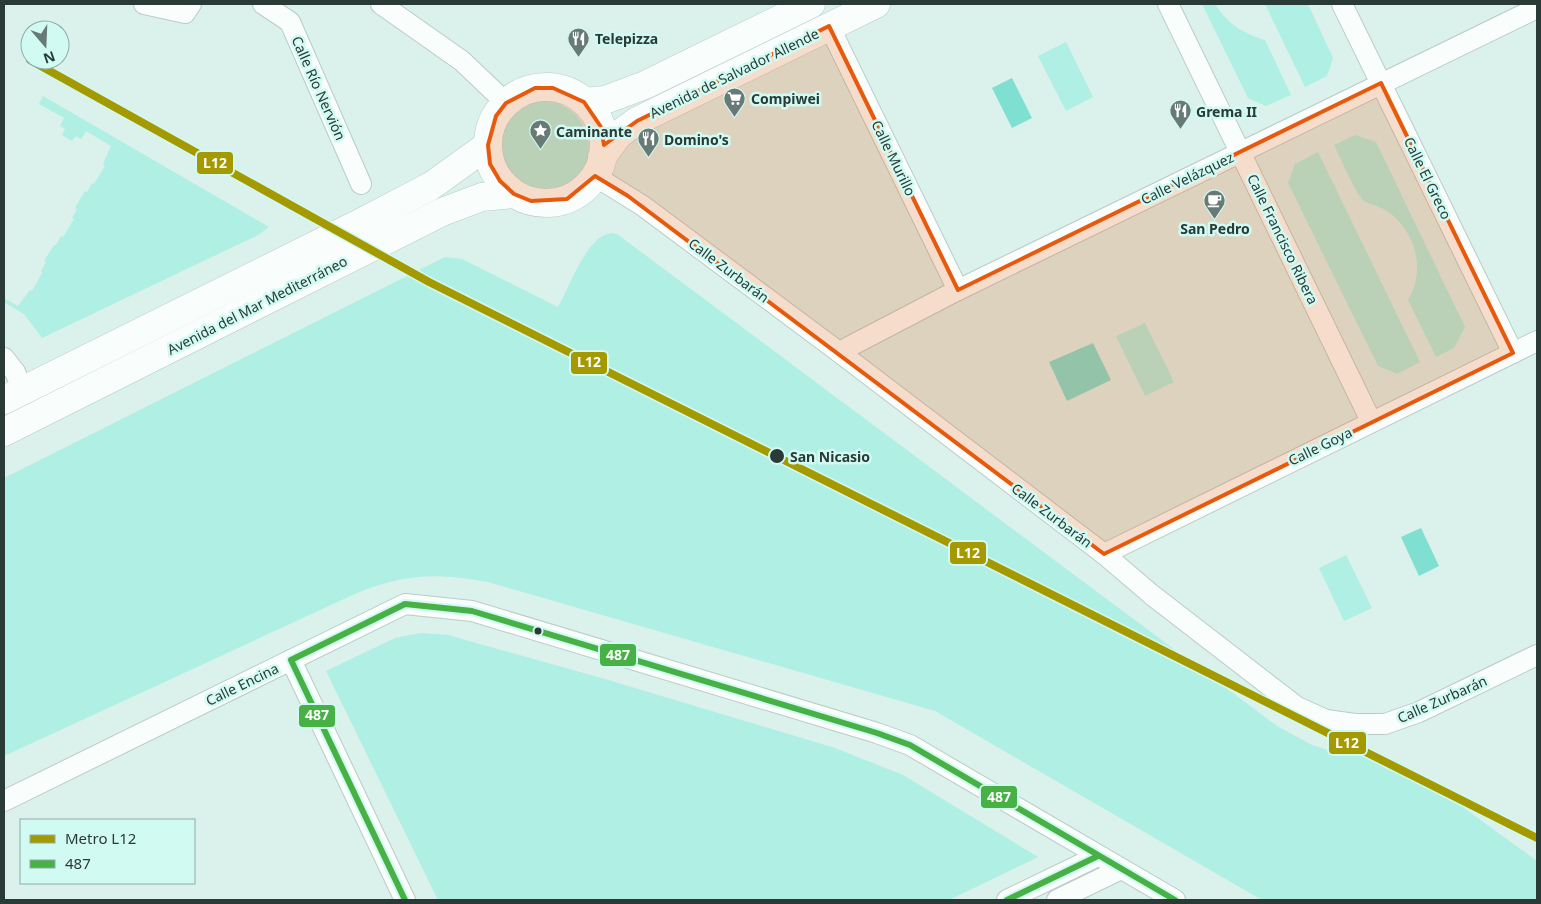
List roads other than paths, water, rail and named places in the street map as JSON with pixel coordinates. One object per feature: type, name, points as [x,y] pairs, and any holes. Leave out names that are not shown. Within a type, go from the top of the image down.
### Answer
[{"type":"main road","name":"Avenida de Salvador Allende","points":[[584,102],[605,100],[645,85],[811,4]]},
{"type":"main road","name":"Avenida de Salvador Allende","points":[[599,166],[618,135],[637,121],[876,4]]},
{"type":"main road","points":[[535,88],[553,88],[570,93],[584,102],[594,114],[601,127],[604,142],[599,166],[583,190],[567,199],[549,203],[531,201],[514,194],[500,181],[490,164],[488,145],[490,130],[496,116],[506,103],[518,94],[535,88]]},
{"type":"main road","name":"Avenida del Mar Mediterráneo","points":[[13,395],[431,186],[488,145]]},
{"type":"main road","name":"Avenida del Mar Mediterráneo","points":[[4,432],[442,212],[482,197],[514,194]]},
{"type":"street","points":[[144,4],[185,13],[192,4]]},
{"type":"street","name":"Calle Río Nervión","points":[[263,4],[290,22],[362,184]]},
{"type":"street","points":[[381,4],[462,61],[506,103]]},
{"type":"street","name":"Calle Francisco Ribera","points":[[1168,4],[1371,421]]},
{"type":"street","name":"Calle El Greco","points":[[1342,4],[1513,353]]},
{"type":"street","name":"Calle Velázquez","points":[[839,352],[958,290],[1240,151],[1537,8]]},
{"type":"street","name":"Calle Murillo","points":[[829,26],[958,290]]},
{"type":"street","name":"Calle Zurbarán","points":[[599,166],[643,206],[839,352],[1104,554],[1152,595],[1297,707],[1326,720],[1355,724],[1385,724],[1419,712],[1537,655]]},
{"type":"street","name":"Calle Goya","points":[[1104,554],[1537,341]]},
{"type":"street","points":[[4,358],[15,372],[13,395]]},
{"type":"street","name":"Calle Encina","points":[[4,801],[404,604],[472,612],[877,733],[910,745],[1175,900]]},
{"type":"street","points":[[291,660],[405,900]]},
{"type":"street","points":[[1007,900],[1098,856]]},
{"type":"street","points":[[1057,900],[1121,869]]},
{"type":"metro line","name":"L12","points":[[48,70],[429,282],[1537,838]]},
{"type":"place","name":"Telepizza","points":[[579,57]]},
{"type":"place","name":"Compiwei","points":[[735,117]]},
{"type":"place","name":"Grema II","points":[[1180,130]]},
{"type":"place","name":"Caminante","points":[[540,150]]},
{"type":"place","name":"Domino's","points":[[648,158]]},
{"type":"place","name":"San Pedro","points":[[1215,219]]},
{"type":"place","name":"San Nicasio","points":[[777,456]]}]
